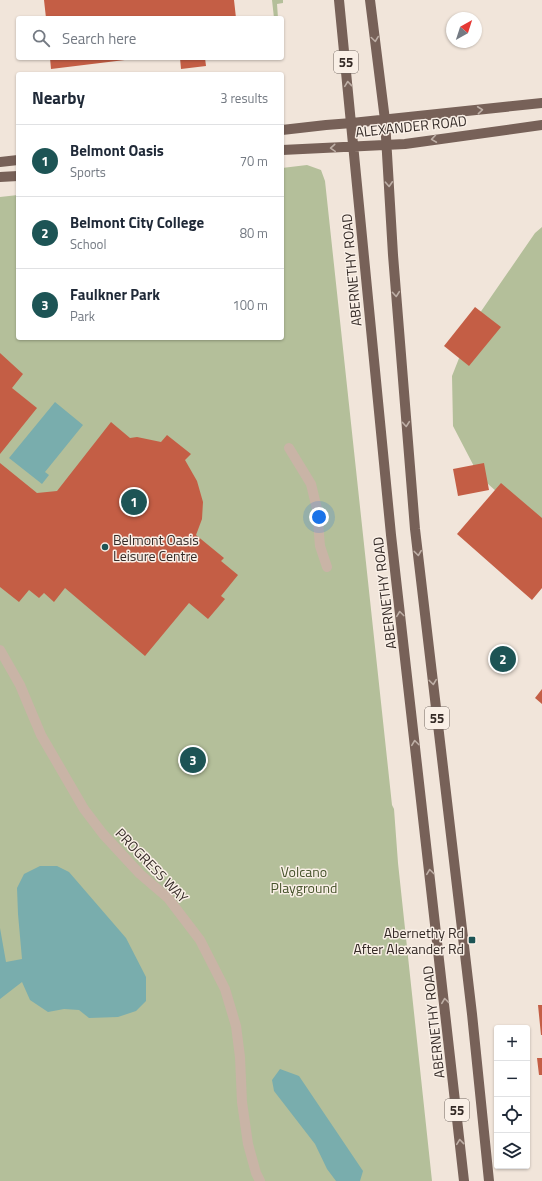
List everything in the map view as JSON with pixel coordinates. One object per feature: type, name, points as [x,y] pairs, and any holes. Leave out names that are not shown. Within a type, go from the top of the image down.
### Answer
[{"type":"main road","name":"ABERNETHY ROAD","points":[[339,0],[391,535],[464,1181]]},
{"type":"main road","name":"55","points":[[370,0],[385,120],[393,255],[415,529],[472,1014],[488,1181]]},
{"type":"main road","name":"ALEXANDER ROAD","points":[[284,130],[326,124],[385,120],[542,103]]},
{"type":"main road","name":"ALEXANDER ROAD","points":[[284,150],[405,144],[542,125]]},
{"type":"main road","points":[[0,162],[16,160]]},
{"type":"main road","points":[[0,177],[16,176]]},
{"type":"lane","points":[[289,448],[312,484],[317,509],[320,546],[326,567]]},
{"type":"lane","name":"PROGRESS WAY","points":[[0,650],[20,685],[41,735],[84,809],[103,834],[140,874],[168,898],[200,940],[224,989],[236,1026],[240,1057],[242,1102],[248,1144],[256,1173],[260,1181]]},
{"type":"green space","points":[[272,0],[283,0],[283,3],[277,4],[278,16],[274,16]]},
{"type":"green space","name":"Volcano Playground","points":[[307,165],[321,170],[325,181],[392,805],[394,809],[398,863],[432,1181],[0,1181],[0,197],[16,195],[16,340],[284,340],[284,168]]},
{"type":"green space","points":[[542,227],[542,529],[531,522],[479,476],[453,426],[452,376],[473,323],[535,233]]},
{"type":"water","points":[[55,402],[83,425],[45,472],[49,475],[42,484],[9,458]]},
{"type":"water","points":[[40,866],[57,866],[69,872],[126,938],[146,977],[146,1001],[136,1011],[118,1017],[89,1018],[79,1010],[64,1009],[48,1012],[30,1000],[22,982],[0,999],[0,928],[6,962],[22,959],[17,888],[24,874]]},
{"type":"water","points":[[280,1069],[299,1076],[363,1171],[360,1181],[336,1181],[327,1169],[315,1144],[274,1091],[272,1080]]},
{"type":"building","points":[[44,0],[234,0],[236,16],[46,16]]},
{"type":"building","points":[[50,60],[125,60],[51,69]]},
{"type":"building","points":[[180,60],[205,60],[206,66],[181,69]]},
{"type":"building","points":[[475,307],[501,327],[469,366],[444,346]]},
{"type":"building","points":[[0,353],[23,374],[12,388],[37,408],[0,454]]},
{"type":"building","name":"Belmont Oasis Leisure Centre","points":[[111,422],[130,438],[137,437],[161,442],[167,435],[191,454],[185,460],[197,481],[203,502],[202,519],[196,535],[224,558],[221,561],[238,575],[221,596],[225,599],[208,619],[189,603],[145,656],[65,588],[54,602],[44,593],[39,598],[29,590],[19,602],[0,587],[0,463],[37,493],[57,491]]},
{"type":"building","points":[[484,463],[489,490],[458,496],[453,469]]},
{"type":"building","points":[[501,483],[542,518],[542,588],[532,600],[457,534]]},
{"type":"building","points":[[542,689],[542,704],[535,698]]},
{"type":"building","points":[[538,1005],[542,1005],[542,1035],[541,1035]]},
{"type":"building","points":[[537,1058],[542,1058],[542,1075],[539,1075]]},
{"type":"place","name":"Belmont Oasis","points":[[134,502]]},
{"type":"place","name":"Belmont Oasis Leisure Centre","points":[[105,547]]},
{"type":"place","name":"Belmont City College","points":[[503,659]]},
{"type":"place","name":"Faulkner Park","points":[[193,760]]},
{"type":"place","name":"Abernethy Rd After Alexander Rd","points":[[472,940]]}]
